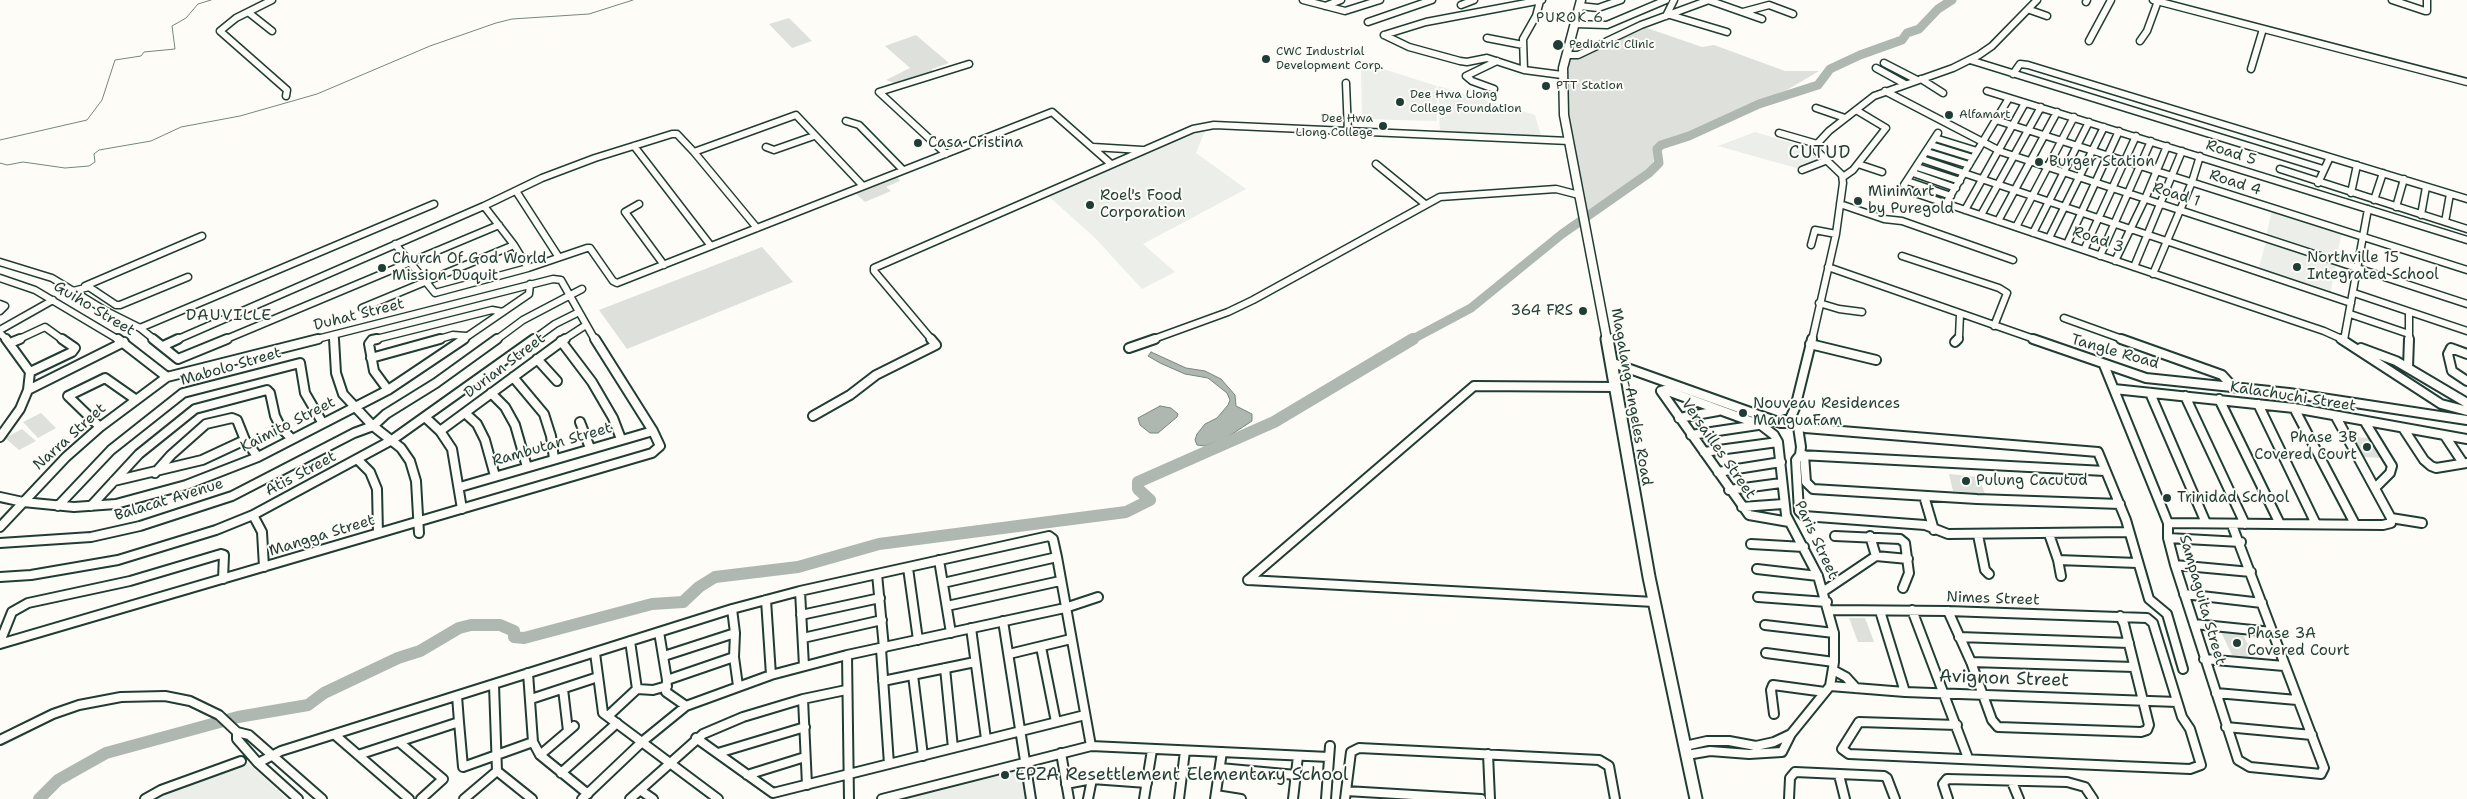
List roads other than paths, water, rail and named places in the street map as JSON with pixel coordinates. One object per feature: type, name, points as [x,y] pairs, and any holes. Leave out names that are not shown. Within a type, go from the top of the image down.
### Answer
[{"type":"main road","name":"Magalang-Angeles Road","points":[[1580,3],[1562,75],[1564,112],[1599,304],[1612,361],[1615,388],[1654,602],[1696,799]]},
{"type":"street","points":[[272,0],[248,12],[220,31],[287,90],[286,96]]},
{"type":"street","points":[[1302,0],[1345,11],[1380,0]]},
{"type":"street","points":[[1325,6],[1341,0]]},
{"type":"street","points":[[1368,22],[1432,0]]},
{"type":"street","points":[[1461,5],[1474,0]]},
{"type":"street","points":[[1524,70],[1524,38],[1536,16],[1541,0],[1426,22],[1384,35],[1409,46],[1460,61],[1467,62],[1485,58],[1524,70],[1562,75]]},
{"type":"street","points":[[1580,3],[1598,8],[1621,0]]},
{"type":"street","points":[[1575,24],[1607,25],[1666,0]]},
{"type":"street","points":[[1668,15],[1675,0],[1687,8]]},
{"type":"street","points":[[1566,56],[1578,54],[1708,0],[1762,19]]},
{"type":"street","points":[[1843,177],[1825,161],[1816,149],[1817,144],[1845,118],[1885,91],[1970,60],[1992,46],[2038,0]]},
{"type":"street","points":[[2089,40],[2111,0]]},
{"type":"street","points":[[2392,0],[2425,11],[2427,10],[2427,0]]},
{"type":"street","points":[[2140,41],[2147,31],[2155,1],[2467,82]]},
{"type":"street","points":[[1743,12],[1769,5],[1793,14]]},
{"type":"street","points":[[2030,10],[2047,16]]},
{"type":"street","points":[[248,12],[272,31]]},
{"type":"street","points":[[1668,15],[1726,32]]},
{"type":"street","points":[[2251,70],[2263,29]]},
{"type":"street","points":[[1487,38],[1524,45]]},
{"type":"street","points":[[1970,60],[2322,169]]},
{"type":"street","points":[[1494,89],[1472,81],[1466,76],[1496,61]]},
{"type":"street","points":[[1884,63],[1919,79],[1943,93]]},
{"type":"street","points":[[946,154],[879,92],[970,64]]},
{"type":"street","points":[[2013,74],[2020,64],[2028,65],[2467,199]]},
{"type":"street","points":[[1876,68],[1906,84]]},
{"type":"street","points":[[1346,83],[1348,132]]},
{"type":"street","name":"Road 1","points":[[1885,91],[1982,142],[2013,156],[2467,304]]},
{"type":"street","name":"Road 5","points":[[1987,91],[2041,106],[2467,240]]},
{"type":"street","points":[[1946,203],[2009,98]]},
{"type":"street","points":[[1965,210],[2025,102]]},
{"type":"street","points":[[1981,215],[2041,106]]},
{"type":"street","points":[[2160,119],[2165,107]]},
{"type":"street","points":[[1816,108],[1845,118]]},
{"type":"street","points":[[1612,361],[1781,423],[1788,420],[1798,399],[1818,303],[1836,234],[1843,177],[1858,164],[1886,128],[1856,110]]},
{"type":"street","points":[[395,244],[432,292],[439,293],[590,248],[613,281],[617,283],[1052,112],[1111,164]]},
{"type":"street","points":[[1998,221],[2057,112]]},
{"type":"street","points":[[694,152],[796,115],[863,186]]},
{"type":"street","points":[[2016,227],[2074,117]]},
{"type":"street","name":"Road 4","points":[[1996,120],[2467,270]]},
{"type":"street","points":[[846,122],[859,126],[903,170]]},
{"type":"street","points":[[2033,233],[2089,122]]},
{"type":"street","points":[[813,416],[850,395],[876,374],[936,345],[874,271],[874,268],[1202,126],[1569,140]]},
{"type":"street","points":[[2049,238],[2104,127]]},
{"type":"street","points":[[2067,244],[2119,131]]},
{"type":"street","points":[[1779,133],[1817,144]]},
{"type":"street","points":[[163,346],[214,321],[484,206],[564,169],[674,134],[694,152],[757,228]]},
{"type":"street","points":[[766,147],[774,150],[814,136]]},
{"type":"street","points":[[1951,196],[1907,181],[1937,136],[1977,151]]},
{"type":"street","points":[[2084,250],[2123,160],[2136,136]]},
{"type":"street","points":[[2100,256],[2151,141]]},
{"type":"street","points":[[1871,145],[1879,148]]},
{"type":"street","points":[[1931,145],[1972,158]]},
{"type":"street","points":[[634,146],[710,246]]},
{"type":"street","points":[[2115,261],[2145,199],[2167,146]]},
{"type":"street","points":[[1093,147],[1144,150]]},
{"type":"street","points":[[1125,158],[1126,148]]},
{"type":"street","points":[[2134,267],[2182,151]]},
{"type":"street","points":[[1927,152],[1968,165]]},
{"type":"street","points":[[2153,274],[2178,210],[2192,182],[2200,156]]},
{"type":"street","points":[[2318,183],[2322,169],[2330,157]]},
{"type":"street","points":[[1922,159],[2351,303]]},
{"type":"street","points":[[1802,170],[1825,161]]},
{"type":"street","points":[[1376,164],[1425,204]]},
{"type":"street","points":[[1858,164],[1882,172]]},
{"type":"street","points":[[2351,193],[2357,165]]},
{"type":"street","points":[[1917,167],[1960,181]]},
{"type":"street","points":[[2280,169],[2318,183],[2467,229]]},
{"type":"street","points":[[1913,173],[1956,188]]},
{"type":"street","points":[[2374,200],[2383,173]]},
{"type":"street","points":[[2396,207],[2404,179]]},
{"type":"street","name":"Road 3","points":[[1907,181],[1904,187],[1906,190],[2291,320],[2344,340],[2354,346]]},
{"type":"street","points":[[2421,215],[2426,187]]},
{"type":"street","points":[[1129,348],[1228,312],[1253,300],[1441,196],[1556,189],[1580,198]]},
{"type":"street","points":[[516,191],[558,256]]},
{"type":"street","points":[[2445,222],[2450,194]]},
{"type":"street","points":[[140,328],[434,204]]},
{"type":"street","points":[[639,204],[625,212],[664,265]]},
{"type":"street","points":[[1840,204],[1884,219],[1902,221],[2012,260]]},
{"type":"street","points":[[484,206],[514,245],[528,268]]},
{"type":"street","points":[[2344,340],[2368,209]]},
{"type":"street","points":[[0,262],[39,272],[140,328],[178,359],[410,264],[499,225]]},
{"type":"street","points":[[1811,245],[1816,229],[1836,234]]},
{"type":"street","points":[[73,292],[202,236]]},
{"type":"street","points":[[362,308],[514,245]]},
{"type":"street","points":[[1902,256],[1999,288],[2007,293],[1994,326]]},
{"type":"street","name":"Tangle Road","points":[[1828,267],[2104,365],[2146,378],[2233,387],[2467,420]]},
{"type":"street","points":[[84,286],[116,305],[188,277]]},
{"type":"street","name":"Guiho Street","points":[[0,278],[36,290],[124,342],[167,377]]},
{"type":"street","name":"Duhat Street","points":[[167,377],[334,336],[530,284],[558,279],[561,280],[569,295]]},
{"type":"street","name":"Kaimito Street","points":[[0,497],[22,502],[58,506],[116,504],[186,485],[258,457],[322,422],[388,390],[529,294],[530,284]]},
{"type":"street","name":"Balacat Avenue","points":[[2,541],[44,542],[91,537],[189,512],[232,496],[386,414],[436,383],[523,320],[582,290]]},
{"type":"street","points":[[2354,293],[2467,331]]},
{"type":"street","points":[[569,295],[653,431]]},
{"type":"street","points":[[0,437],[20,409],[28,390],[30,372],[0,332],[53,300]]},
{"type":"street","points":[[1818,303],[1839,309],[1862,312]]},
{"type":"street","points":[[0,304],[5,306],[0,311]]},
{"type":"street","points":[[388,390],[378,379],[370,358],[369,344],[372,340],[492,310],[502,312]]},
{"type":"street","name":"Atis Street","points":[[0,577],[30,575],[118,560],[208,533],[253,515],[392,440],[426,418],[555,324],[579,312]]},
{"type":"street","points":[[2408,368],[2409,312]]},
{"type":"street","points":[[1955,342],[1959,336],[1960,314]]},
{"type":"street","points":[[2350,314],[2409,334]]},
{"type":"street","points":[[2064,318],[2222,375],[2233,387]]},
{"type":"street","name":"Durian Street","points":[[440,431],[561,341],[586,325]]},
{"type":"street","points":[[10,343],[44,327],[75,348],[72,352],[30,372]]},
{"type":"street","points":[[370,358],[453,335],[466,336]]},
{"type":"street","points":[[334,336],[339,383],[344,394],[354,408],[392,440],[410,461],[416,481],[419,533]]},
{"type":"street","points":[[561,341],[592,382],[613,418],[621,439]]},
{"type":"street","points":[[28,390],[124,342]]},
{"type":"street","points":[[1810,344],[1876,360]]},
{"type":"street","points":[[2354,346],[2387,356],[2467,403]]},
{"type":"street","points":[[2354,346],[2441,404],[2467,411]]},
{"type":"street","points":[[2467,354],[2450,348],[2448,354],[2452,371],[2467,381]]},
{"type":"street","points":[[537,359],[557,381]]},
{"type":"street","name":"Mabolo Street","points":[[58,506],[111,450],[183,393],[300,363],[304,393],[322,422]]},
{"type":"street","name":"Sampaguita Street","points":[[2104,365],[2138,454],[2168,523],[2168,538],[2175,565],[2238,760],[2250,767],[2321,774],[2324,772],[2312,734]]},
{"type":"street","name":"Narra Street","points":[[0,527],[66,457],[135,399],[167,377]]},
{"type":"street","points":[[513,377],[544,414],[551,436],[554,459]]},
{"type":"street","points":[[100,427],[68,396],[105,378],[135,399]]},
{"type":"street","points":[[1615,388],[1474,386],[1248,580],[1654,602]]},
{"type":"street","name":"Kalachuchi Street","points":[[2114,389],[2294,408],[2467,439]]},
{"type":"street","name":"Versailles Street","points":[[1718,411],[1663,390],[1661,391],[1678,418],[1742,507],[1752,517],[1789,522]]},
{"type":"street","points":[[91,506],[139,454],[196,409],[263,391],[270,391],[275,416],[291,438]]},
{"type":"street","points":[[491,393],[505,407],[515,425],[527,466]]},
{"type":"street","points":[[2150,393],[2206,523]]},
{"type":"street","points":[[2185,396],[2245,524]]},
{"type":"street","points":[[2219,399],[2280,524]]},
{"type":"street","points":[[2258,404],[2316,524]]},
{"type":"street","points":[[2294,408],[2355,524]]},
{"type":"street","points":[[1678,418],[1718,411],[1761,425],[1769,430],[1778,442],[1704,452]]},
{"type":"street","points":[[466,413],[477,424],[485,440],[495,476]]},
{"type":"street","points":[[2168,523],[2232,525],[2383,525],[2391,523],[2391,518],[2376,488],[2336,416]]},
{"type":"street","points":[[155,473],[170,455],[211,422],[235,418],[245,440],[258,457]]},
{"type":"street","points":[[426,418],[440,431],[452,449],[460,487],[462,509]]},
{"type":"street","points":[[1788,420],[1798,427],[2093,452],[2101,455],[2120,504],[2136,563],[2149,599],[2168,614],[2183,669]]},
{"type":"street","points":[[580,422],[590,448]]},
{"type":"street","points":[[2366,422],[2392,466],[2390,473],[2376,488]]},
{"type":"street","points":[[1691,435],[1761,425]]},
{"type":"street","points":[[1798,427],[1806,482],[1812,489],[1924,496],[2120,504]]},
{"type":"street","points":[[2403,428],[2424,460],[2431,466],[2446,467],[2465,463],[2445,436]]},
{"type":"street","name":"Rambutan Street","points":[[460,487],[653,431]]},
{"type":"street","name":"Mangga Street","points":[[0,643],[652,454],[660,446],[653,431]]},
{"type":"street","points":[[114,481],[155,473],[202,460],[245,440]]},
{"type":"street","name":"Paris Street","points":[[1686,750],[1782,752],[1791,734],[1828,689],[1834,666],[1834,633],[1824,591],[1804,547],[1789,522],[1783,504],[1778,442]]},
{"type":"street","points":[[2106,471],[1802,455],[1796,460],[1799,511],[1804,516],[1925,525],[1948,534],[2129,532]]},
{"type":"street","points":[[358,460],[370,472],[377,489],[378,533]]},
{"type":"street","points":[[1718,472],[1781,462]]},
{"type":"street","points":[[1729,490],[1781,483]]},
{"type":"street","points":[[1924,496],[1934,530]]},
{"type":"street","points":[[1742,507],[1783,504]]},
{"type":"street","points":[[253,515],[262,532],[264,567]]},
{"type":"street","points":[[2391,518],[2422,523]]},
{"type":"street","points":[[2226,727],[2312,734],[2284,666],[2241,542],[2232,525]]},
{"type":"street","points":[[2049,534],[2058,560],[2061,576]]},
{"type":"street","points":[[1978,535],[1985,570],[1989,574]]},
{"type":"street","points":[[258,763],[271,754],[732,609],[800,591],[1049,536],[1053,539],[1057,557],[1091,746]]},
{"type":"street","points":[[1834,536],[1870,536],[1900,539],[1905,543],[1909,573],[1903,588]]},
{"type":"street","points":[[1870,536],[1876,556]]},
{"type":"street","points":[[2168,538],[2241,542]]},
{"type":"street","points":[[1751,544],[1804,547]]},
{"type":"street","points":[[0,643],[12,612],[28,603],[130,581],[221,554],[224,555],[223,579]]},
{"type":"street","points":[[1824,591],[1876,556],[1908,559]]},
{"type":"street","points":[[943,583],[1057,557]]},
{"type":"street","points":[[939,560],[952,633]]},
{"type":"street","points":[[2058,560],[2136,563]]},
{"type":"street","points":[[2175,565],[2251,572]]},
{"type":"street","points":[[908,568],[918,640]]},
{"type":"street","points":[[1757,569],[1818,576]]},
{"type":"street","points":[[877,574],[882,620],[883,681],[889,764]]},
{"type":"street","points":[[947,606],[1060,581]]},
{"type":"street","points":[[800,591],[804,666]]},
{"type":"street","points":[[2184,594],[2262,603]]},
{"type":"street","points":[[528,673],[533,742],[540,755],[585,796],[643,741],[686,706],[770,675],[804,666],[1065,608],[1098,597]]},
{"type":"street","name":"Nimes Street","points":[[1758,597],[1880,611],[1912,610],[2147,618],[2152,624],[2177,702]]},
{"type":"street","points":[[801,615],[880,598]]},
{"type":"street","points":[[766,600],[770,675]]},
{"type":"street","points":[[732,609],[735,633],[734,657],[738,686]]},
{"type":"street","points":[[1912,610],[1968,758]]},
{"type":"street","points":[[1880,611],[1905,692]]},
{"type":"street","points":[[1948,611],[1971,662],[1995,724],[2017,729],[2141,732],[2147,730],[2149,724],[2141,700],[2141,687],[2120,616]]},
{"type":"street","points":[[803,638],[882,620]]},
{"type":"street","points":[[1003,621],[1022,731],[1031,799]]},
{"type":"street","points":[[2194,624],[2272,632]]},
{"type":"street","points":[[1765,625],[1834,633]]},
{"type":"street","points":[[971,628],[986,739]]},
{"type":"street","points":[[659,632],[664,656],[666,692],[686,706]]},
{"type":"street","points":[[664,656],[735,633]]},
{"type":"street","points":[[1959,637],[2129,643]]},
{"type":"street","points":[[1009,654],[1071,639]]},
{"type":"street","points":[[630,641],[637,689]]},
{"type":"street","points":[[1041,647],[1056,722]]},
{"type":"street","points":[[595,653],[601,710],[718,799]]},
{"type":"street","points":[[1766,653],[1834,666],[1856,688]]},
{"type":"street","points":[[847,656],[849,799]]},
{"type":"street","points":[[608,716],[637,689],[653,690],[734,657]]},
{"type":"street","points":[[2204,659],[2284,666]]},
{"type":"street","points":[[883,681],[976,662]]},
{"type":"street","points":[[1971,662],[2134,667]]},
{"type":"street","points":[[945,668],[954,748]]},
{"type":"street","points":[[913,675],[923,756]]},
{"type":"street","points":[[530,699],[598,677]]},
{"type":"street","points":[[464,799],[497,770],[498,754],[494,685]]},
{"type":"street","name":"Avignon Street","points":[[1774,714],[1771,690],[1773,685],[1828,689],[1856,688],[1905,692],[2177,702]]},
{"type":"street","points":[[540,755],[571,729],[563,689]]},
{"type":"street","points":[[630,799],[696,738],[736,720],[803,699],[846,690]]},
{"type":"street","points":[[2216,693],[2297,700]]},
{"type":"street","points":[[0,740],[53,714],[79,705],[121,697],[165,696],[190,702],[219,715],[235,731],[250,735],[322,799]]},
{"type":"street","points":[[457,696],[463,766],[533,742]]},
{"type":"street","points":[[803,699],[806,784]]},
{"type":"street","points":[[1956,725],[1859,722],[1842,749],[1849,754],[2195,769],[2201,764],[2201,759],[2177,702]]},
{"type":"street","points":[[696,738],[773,793],[1085,715]]},
{"type":"street","points":[[358,755],[459,722]]},
{"type":"street","points":[[561,773],[617,723]]},
{"type":"street","points":[[718,753],[804,727]]},
{"type":"street","points":[[235,731],[237,739],[258,763],[298,799]]},
{"type":"street","points":[[335,735],[409,799]]},
{"type":"street","points":[[399,742],[442,779],[421,799]]},
{"type":"street","points":[[882,799],[1091,746],[1329,757]]},
{"type":"street","points":[[1326,799],[1330,746]]},
{"type":"street","points":[[1481,799],[1346,795],[1351,752],[1359,748],[1604,761],[1610,766],[1615,799]]},
{"type":"street","points":[[1144,799],[1152,750]]},
{"type":"street","points":[[1179,799],[1185,751]]},
{"type":"street","points":[[1222,752],[1216,797],[1241,799]]},
{"type":"street","points":[[1061,753],[1069,799]]},
{"type":"street","points":[[1488,754],[1490,799]]},
{"type":"street","points":[[1293,799],[1298,756]]},
{"type":"street","points":[[747,775],[805,757]]},
{"type":"street","points":[[144,799],[161,790],[241,761]]},
{"type":"street","points":[[1220,768],[1296,776]]},
{"type":"street","points":[[497,770],[532,799]]},
{"type":"street","points":[[1788,799],[1790,778],[1794,772],[1884,776],[1887,778],[1895,799]]},
{"type":"street","points":[[1839,775],[1845,799]]},
{"type":"street","points":[[1066,784],[1092,779],[1146,783]]},
{"type":"street","points":[[1088,799],[1092,779]]},
{"type":"street","points":[[1946,795],[1943,784],[1947,779],[2072,783],[2085,787],[2093,797]]},
{"type":"street","points":[[2012,782],[2019,799]]},
{"type":"street","points":[[640,790],[653,799]]},
{"type":"waterway","points":[[0,140],[87,120],[102,100],[115,60],[141,56],[144,52],[175,49],[172,26],[186,18],[198,4],[211,0]]},
{"type":"waterway","points":[[0,163],[7,165],[23,162],[65,168],[89,166],[95,162],[94,154],[99,150],[151,141],[181,127],[240,116],[317,94],[430,46],[496,23],[512,19],[589,14],[633,0]]},
{"type":"waterway","points":[[1411,340],[1471,308],[1562,234],[1649,173],[1659,163],[1657,149],[1661,145],[1689,136],[1759,104],[1818,85],[1830,69],[1860,55],[1902,40],[1907,33],[1919,29],[1938,9],[1952,0]]},
{"type":"waterway","points":[[39,799],[58,780],[106,753],[238,717],[308,705],[324,693],[398,658],[420,651],[459,628],[471,625],[500,625],[514,631],[514,637],[524,638],[652,604],[683,602],[699,587],[715,577],[798,567],[879,544],[1126,512],[1150,500],[1138,489],[1138,482],[1274,422],[1413,339]]},
{"type":"place","name":"Pediatric Clinic","points":[[1558,45]]},
{"type":"place","name":"CWC Industrial Development Corp.","points":[[1266,59]]},
{"type":"place","name":"PTT Station","points":[[1546,86]]},
{"type":"place","name":"Dee Hwa Liong College Foundation","points":[[1400,102]]},
{"type":"place","name":"Alfamart","points":[[1949,115]]},
{"type":"place","name":"Dee Hwa Liong College","points":[[1383,126]]},
{"type":"place","name":"Casa Cristina","points":[[918,143]]},
{"type":"place","name":"Burger Station","points":[[2039,162]]},
{"type":"place","name":"Minimart by Puregold","points":[[1858,201]]},
{"type":"place","name":"Roel's Food Corporation","points":[[1090,205]]},
{"type":"place","name":"Northville 15 Integrated School","points":[[2297,267]]},
{"type":"place","name":"Church Of God World Mission Duquit","points":[[382,268]]},
{"type":"place","name":"364 FRS","points":[[1583,311]]},
{"type":"place","name":"Nouveau Residences ManguaFam","points":[[1743,413]]},
{"type":"place","name":"Phase 3B Covered Court","points":[[2367,447]]},
{"type":"place","name":"Pulung Cacutud","points":[[1966,481]]},
{"type":"place","name":"Trinidad School","points":[[2167,498]]},
{"type":"place","name":"Phase 3A Covered Court","points":[[2237,643]]},
{"type":"place","name":"EPZA Resettlement Elementary School","points":[[1005,775]]},
{"type":"district","name":"PUROK 6","points":[[1570,18]]},
{"type":"district","name":"CUTUD","points":[[1820,153]]},
{"type":"district","name":"DAUVILLE","points":[[229,316]]}]
